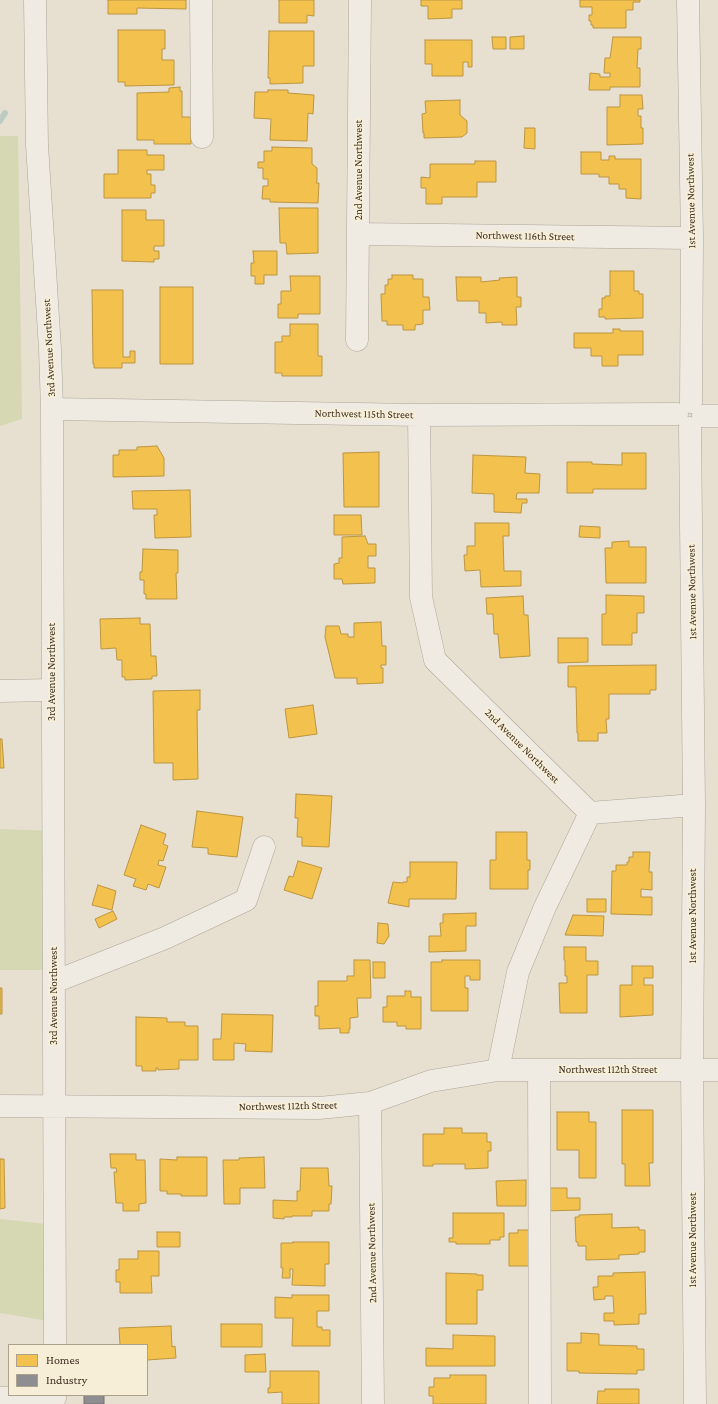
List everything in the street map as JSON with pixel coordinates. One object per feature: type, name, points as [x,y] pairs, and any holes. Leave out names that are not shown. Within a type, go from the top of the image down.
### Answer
[{"type":"street","name":"3rd Avenue Northwest","points":[[35,0],[36,145],[50,349],[52,409],[55,1344]]},
{"type":"street","points":[[202,0],[202,137]]},
{"type":"street","name":"2nd Avenue Northwest","points":[[357,340],[360,0]]},
{"type":"street","name":"1st Avenue Northwest","points":[[688,0],[696,415],[692,1070],[695,1404]]},
{"type":"street","name":"Northwest 116th Street","points":[[358,234],[692,238]]},
{"type":"street","name":"Northwest 115th Street","points":[[52,409],[419,415],[696,415]]},
{"type":"street","name":"2nd Avenue Northwest","points":[[419,415],[420,597],[436,660],[590,813]]},
{"type":"street","points":[[0,692],[52,690]]},
{"type":"street","points":[[498,1070],[518,972],[545,907],[590,813],[694,805]]},
{"type":"street","points":[[54,982],[165,938],[246,900],[264,847]]},
{"type":"street","name":"Northwest 112th Street","points":[[0,1106],[319,1108],[370,1102],[431,1081],[498,1070],[718,1070]]},
{"type":"street","points":[[539,1070],[540,1404]]},
{"type":"street","name":"2nd Avenue Northwest","points":[[370,1102],[373,1404]]},
{"type":"street","points":[[0,1398],[55,1399]]},
{"type":"green space","points":[[0,136],[18,136],[22,419],[0,426]]},
{"type":"green space","points":[[0,829],[53,831],[53,970],[0,970]]},
{"type":"green space","points":[[0,1219],[55,1225],[55,1322],[0,1313]]},
{"type":"building: Homes","points":[[108,0],[186,0],[186,9],[137,8],[137,14],[108,14]]},
{"type":"building: Homes","points":[[279,0],[314,0],[314,16],[307,15],[307,23],[279,23]]},
{"type":"building: Homes","points":[[421,0],[462,0],[462,9],[452,9],[452,18],[428,19],[428,6],[421,6]]},
{"type":"building: Homes","points":[[580,0],[640,0],[640,2],[633,2],[633,10],[626,10],[626,28],[593,28],[591,21],[589,21],[589,15],[592,15],[592,7],[580,7]]},
{"type":"building: Homes","points":[[118,30],[165,30],[165,49],[162,49],[162,60],[174,60],[174,85],[125,86],[125,82],[118,82]]},
{"type":"building: Homes","points":[[269,31],[314,31],[314,66],[303,66],[303,83],[270,84],[270,78],[268,78]]},
{"type":"building: Homes","points":[[524,36],[524,49],[510,49],[510,37]]},
{"type":"building: Homes","points":[[492,37],[506,37],[506,49],[493,49]]},
{"type":"building: Homes","points":[[613,37],[641,37],[641,49],[638,49],[637,68],[640,68],[640,87],[610,87],[610,90],[589,90],[590,73],[600,74],[600,77],[610,77],[610,73],[604,73],[605,58],[610,58]]},
{"type":"building: Homes","points":[[425,40],[472,40],[472,67],[468,67],[468,62],[463,62],[463,76],[432,76],[432,64],[425,64]]},
{"type":"building: Homes","points":[[180,87],[180,91],[182,91],[182,117],[191,117],[191,144],[154,144],[154,140],[137,140],[137,93],[169,92],[169,88]]},
{"type":"building: Homes","points":[[268,90],[288,90],[288,93],[314,95],[313,114],[308,113],[307,141],[270,140],[271,119],[254,118],[255,92],[268,92]]},
{"type":"building: Homes","points":[[620,95],[642,95],[643,109],[638,109],[638,116],[641,116],[643,144],[607,145],[607,107],[620,107]]},
{"type":"building: Homes","points":[[460,100],[460,115],[467,121],[467,133],[462,137],[424,138],[422,114],[426,113],[425,101]]},
{"type":"building: Homes","points":[[525,128],[535,128],[535,149],[524,148]]},
{"type":"building: Homes","points":[[272,147],[312,148],[312,164],[317,168],[316,183],[319,183],[318,203],[270,202],[270,199],[262,199],[263,186],[268,186],[268,179],[263,179],[263,168],[258,168],[258,162],[264,162],[264,151],[272,151]]},
{"type":"building: Homes","points":[[118,150],[147,150],[147,155],[164,155],[164,170],[147,170],[147,174],[151,174],[151,185],[155,185],[155,193],[151,193],[151,198],[104,198],[104,174],[118,174]]},
{"type":"building: Homes","points":[[581,152],[601,152],[601,160],[609,160],[609,156],[615,156],[615,159],[641,159],[641,199],[626,198],[626,189],[619,189],[619,184],[609,184],[609,177],[599,177],[599,174],[581,174]]},
{"type":"building: Homes","points":[[475,161],[496,161],[496,182],[477,182],[477,197],[442,197],[442,204],[426,204],[426,188],[421,188],[421,177],[430,178],[430,164],[475,164]]},
{"type":"building: Homes","points":[[279,208],[318,208],[318,253],[287,254],[286,243],[280,243]]},
{"type":"building: Homes","points":[[122,210],[146,210],[146,220],[164,220],[164,246],[154,246],[154,251],[159,251],[159,259],[154,259],[154,262],[122,261]]},
{"type":"building: Homes","points":[[253,251],[277,251],[277,275],[264,275],[264,284],[255,284],[255,276],[251,276],[251,263],[254,263]]},
{"type":"building: Homes","points":[[610,271],[634,271],[634,291],[639,291],[639,294],[643,294],[643,318],[605,319],[605,317],[599,317],[599,309],[602,309],[602,298],[605,298],[605,296],[610,296]]},
{"type":"building: Homes","points":[[392,275],[413,275],[413,279],[423,279],[423,297],[429,297],[430,310],[423,310],[423,324],[415,325],[415,330],[403,330],[403,325],[387,325],[387,321],[382,321],[381,294],[385,294],[385,285],[388,285],[388,279],[392,279]]},
{"type":"building: Homes","points":[[290,276],[320,276],[320,314],[298,314],[298,318],[278,318],[278,304],[281,304],[281,291],[291,291]]},
{"type":"building: Homes","points":[[456,277],[481,277],[481,282],[500,280],[499,278],[517,277],[517,297],[521,297],[521,307],[516,307],[517,325],[502,325],[502,322],[486,323],[486,313],[479,313],[479,301],[457,301]]},
{"type":"building: Homes","points":[[160,287],[193,287],[193,364],[160,364]]},
{"type":"building: Homes","points":[[92,290],[123,290],[123,357],[130,357],[130,351],[135,351],[135,363],[122,363],[122,368],[94,368]]},
{"type":"building: Homes","points":[[290,324],[318,324],[318,356],[322,356],[322,376],[282,376],[282,373],[275,373],[275,342],[282,342],[282,336],[290,336]]},
{"type":"building: Homes","points":[[613,329],[620,329],[620,331],[643,331],[643,355],[618,355],[618,366],[602,366],[602,356],[591,356],[591,348],[574,348],[574,333],[613,333]]},
{"type":"building: Homes","points":[[157,446],[164,458],[164,476],[113,477],[113,455],[119,455],[119,450],[137,450],[137,447]]},
{"type":"building: Homes","points":[[379,452],[379,507],[344,507],[343,453]]},
{"type":"building: Homes","points":[[622,453],[646,453],[646,489],[593,489],[593,493],[567,493],[567,462],[592,462],[592,464],[622,465]]},
{"type":"building: Homes","points":[[473,455],[526,457],[525,473],[540,474],[539,493],[517,493],[516,499],[527,499],[527,503],[522,503],[521,513],[494,512],[494,494],[472,493]]},
{"type":"building: Homes","points":[[190,490],[191,537],[155,538],[154,515],[157,515],[157,509],[133,509],[132,491]]},
{"type":"building: Homes","points":[[334,515],[361,515],[362,535],[334,535]]},
{"type":"building: Homes","points":[[475,523],[509,523],[509,536],[503,536],[504,571],[521,571],[521,586],[481,587],[480,570],[465,571],[464,555],[467,555],[467,546],[475,546]]},
{"type":"building: Homes","points":[[580,526],[600,527],[600,538],[579,537]]},
{"type":"building: Homes","points":[[365,536],[368,544],[376,544],[376,556],[368,556],[368,568],[375,568],[375,583],[343,584],[342,579],[334,579],[334,564],[339,563],[339,558],[342,558],[342,537]]},
{"type":"building: Homes","points":[[629,541],[629,547],[646,547],[646,583],[606,583],[605,548],[612,548],[612,542]]},
{"type":"building: Homes","points":[[143,549],[178,550],[178,573],[176,573],[177,599],[146,599],[146,594],[144,594],[144,580],[140,580],[140,572],[142,572]]},
{"type":"building: Homes","points":[[606,595],[644,596],[644,613],[637,613],[637,633],[632,633],[632,645],[602,645],[602,614],[606,614]]},
{"type":"building: Homes","points":[[523,596],[524,615],[528,615],[530,656],[500,658],[498,634],[494,634],[493,614],[487,614],[486,598]]},
{"type":"building: Homes","points":[[140,618],[140,624],[150,624],[151,656],[156,656],[157,676],[152,676],[152,679],[125,680],[125,677],[122,677],[122,660],[117,660],[116,648],[101,649],[100,619]]},
{"type":"building: Homes","points":[[381,622],[382,646],[386,646],[386,665],[381,665],[381,668],[383,668],[383,683],[357,684],[357,678],[335,678],[325,637],[326,626],[339,626],[341,634],[348,634],[348,637],[354,637],[354,623]]},
{"type":"building: Homes","points":[[558,638],[588,638],[588,662],[558,663]]},
{"type":"building: Homes","points":[[656,665],[656,690],[650,690],[650,694],[609,694],[609,719],[606,719],[607,733],[598,733],[598,741],[578,741],[576,687],[568,687],[568,666]]},
{"type":"building: Homes","points":[[200,690],[200,710],[197,710],[198,779],[173,780],[173,763],[154,763],[153,691]]},
{"type":"building: Homes","points":[[313,705],[317,734],[289,738],[285,709]]},
{"type":"building: Homes","points":[[0,739],[2,739],[4,768],[0,768]]},
{"type":"building: Homes","points":[[296,794],[332,796],[329,847],[302,846],[302,837],[297,837],[298,818],[295,818]]},
{"type":"building: Homes","points":[[197,811],[243,817],[237,857],[208,854],[208,848],[192,847]]},
{"type":"building: Homes","points":[[141,825],[166,834],[163,844],[168,846],[163,861],[159,860],[158,865],[166,867],[159,888],[148,884],[146,890],[133,886],[136,879],[124,875]]},
{"type":"building: Homes","points":[[496,832],[527,832],[527,860],[530,860],[530,870],[528,870],[528,889],[490,889],[490,860],[496,860]]},
{"type":"building: Homes","points":[[633,852],[650,852],[649,872],[652,872],[652,890],[641,889],[641,897],[652,897],[652,915],[611,914],[612,871],[616,871],[616,865],[627,865],[627,862],[629,862],[629,857],[633,857]]},
{"type":"building: Homes","points":[[298,861],[322,868],[312,899],[284,890],[289,876],[293,877]]},
{"type":"building: Homes","points":[[410,862],[457,862],[456,899],[409,899],[409,907],[388,903],[393,882],[407,882],[407,877],[410,877]]},
{"type":"building: Homes","points":[[98,885],[116,891],[112,910],[92,905]]},
{"type":"building: Homes","points":[[587,899],[606,899],[606,912],[587,912]]},
{"type":"building: Homes","points":[[113,911],[117,919],[99,928],[95,919]]},
{"type":"building: Homes","points":[[476,913],[476,926],[466,926],[466,951],[429,952],[429,936],[441,936],[440,923],[443,923],[443,914]]},
{"type":"building: Homes","points":[[573,915],[604,916],[603,936],[565,935]]},
{"type":"building: Homes","points":[[378,923],[388,924],[389,936],[384,944],[377,943]]},
{"type":"building: Homes","points":[[564,947],[586,947],[586,961],[598,961],[598,975],[587,975],[587,1013],[560,1013],[559,983],[567,983],[567,976],[565,976]]},
{"type":"building: Homes","points":[[354,960],[370,960],[371,998],[357,998],[358,1017],[350,1018],[349,1033],[340,1033],[340,1028],[319,1029],[319,1016],[315,1016],[315,1006],[318,1006],[318,981],[347,981],[347,976],[354,976]]},
{"type":"building: Homes","points":[[442,960],[480,960],[480,980],[470,980],[470,976],[465,976],[465,988],[468,988],[468,1011],[431,1011],[431,962],[442,962]]},
{"type":"building: Homes","points":[[373,962],[385,962],[385,978],[373,978]]},
{"type":"building: Homes","points":[[632,966],[653,966],[653,978],[644,978],[644,985],[653,985],[653,1015],[620,1017],[620,985],[632,985]]},
{"type":"building: Homes","points":[[0,988],[2,988],[2,1014],[0,1014]]},
{"type":"building: Homes","points":[[405,991],[411,991],[411,997],[421,997],[421,1029],[406,1029],[406,1026],[397,1026],[397,1022],[383,1022],[383,1007],[387,1007],[387,996],[405,996]]},
{"type":"building: Homes","points":[[222,1014],[273,1015],[272,1052],[245,1051],[246,1044],[234,1043],[234,1060],[213,1060],[213,1039],[221,1039]]},
{"type":"building: Homes","points":[[136,1017],[167,1018],[167,1022],[185,1022],[185,1026],[198,1026],[198,1060],[179,1060],[179,1069],[158,1070],[158,1068],[156,1068],[156,1071],[142,1071],[142,1066],[136,1066]]},
{"type":"building: Homes","points":[[622,1110],[653,1110],[653,1163],[649,1163],[650,1186],[625,1186],[625,1164],[622,1164]]},
{"type":"building: Homes","points":[[557,1112],[589,1112],[589,1122],[596,1122],[596,1178],[579,1178],[579,1150],[557,1150]]},
{"type":"building: Homes","points":[[444,1128],[462,1128],[462,1133],[487,1133],[487,1142],[491,1142],[491,1151],[488,1151],[488,1168],[465,1169],[465,1164],[433,1164],[433,1166],[423,1166],[423,1134],[444,1134]]},
{"type":"building: Homes","points":[[110,1154],[136,1154],[136,1160],[145,1160],[146,1203],[139,1204],[139,1211],[123,1211],[123,1203],[116,1203],[114,1172],[117,1172],[116,1168],[111,1168]]},
{"type":"building: Homes","points":[[177,1157],[207,1157],[207,1196],[181,1196],[181,1194],[167,1194],[167,1191],[160,1191],[160,1159],[177,1160]]},
{"type":"building: Homes","points":[[264,1157],[265,1188],[240,1188],[240,1204],[224,1204],[223,1160]]},
{"type":"building: Homes","points":[[0,1159],[4,1159],[5,1208],[0,1209]]},
{"type":"building: Homes","points":[[301,1168],[328,1168],[329,1186],[332,1186],[329,1211],[312,1211],[312,1216],[292,1216],[284,1217],[284,1219],[273,1218],[273,1200],[297,1201],[297,1191],[300,1191]]},
{"type":"building: Homes","points":[[526,1180],[526,1206],[497,1206],[496,1181]]},
{"type":"building: Homes","points":[[543,1188],[567,1188],[567,1198],[580,1198],[580,1210],[544,1211]]},
{"type":"building: Homes","points":[[453,1213],[504,1213],[504,1237],[500,1237],[500,1240],[490,1240],[490,1244],[456,1244],[456,1242],[449,1242],[449,1238],[453,1238]]},
{"type":"building: Homes","points":[[612,1214],[612,1228],[639,1227],[639,1230],[645,1230],[645,1252],[639,1252],[639,1254],[619,1255],[619,1259],[586,1260],[586,1246],[578,1246],[578,1242],[576,1242],[575,1217],[579,1217],[579,1215]]},
{"type":"building: Homes","points":[[518,1230],[529,1230],[531,1266],[509,1266],[509,1233],[518,1233]]},
{"type":"building: Homes","points":[[157,1232],[180,1232],[180,1247],[157,1247]]},
{"type":"building: Homes","points":[[329,1242],[329,1264],[325,1264],[325,1286],[292,1285],[293,1269],[290,1269],[290,1278],[282,1278],[283,1268],[281,1268],[281,1243]]},
{"type":"building: Homes","points":[[138,1251],[159,1251],[159,1276],[151,1276],[152,1293],[120,1293],[120,1282],[116,1282],[116,1270],[119,1270],[119,1259],[138,1259]]},
{"type":"building: Homes","points":[[645,1272],[646,1314],[639,1314],[639,1324],[614,1325],[614,1321],[604,1321],[604,1313],[614,1313],[613,1296],[605,1296],[605,1299],[594,1300],[593,1287],[598,1287],[598,1276],[613,1276],[613,1273]]},
{"type":"building: Homes","points":[[446,1273],[483,1275],[483,1290],[477,1290],[477,1324],[446,1324]]},
{"type":"building: Homes","points":[[292,1295],[329,1295],[329,1311],[317,1311],[317,1327],[322,1327],[322,1330],[330,1330],[330,1346],[292,1346],[293,1318],[275,1318],[275,1297],[292,1298]]},
{"type":"building: Homes","points":[[221,1324],[262,1324],[262,1347],[221,1347]]},
{"type":"building: Homes","points":[[171,1326],[172,1347],[175,1346],[176,1358],[148,1360],[148,1344],[120,1344],[119,1328]]},
{"type":"building: Homes","points":[[581,1333],[599,1334],[599,1345],[637,1346],[637,1349],[644,1349],[644,1370],[637,1370],[637,1374],[579,1373],[579,1371],[567,1371],[567,1343],[581,1343]]},
{"type":"building: Homes","points":[[453,1335],[495,1336],[495,1366],[426,1366],[426,1348],[453,1349]]},
{"type":"building: Homes","points":[[265,1354],[266,1372],[245,1372],[245,1355]]},
{"type":"building: Homes","points":[[270,1371],[319,1371],[319,1404],[282,1404],[282,1392],[268,1393],[268,1388],[270,1388]]},
{"type":"building: Homes","points":[[450,1375],[486,1375],[486,1404],[433,1404],[433,1396],[429,1396],[429,1387],[434,1387],[434,1378],[450,1378]]},
{"type":"building: Homes","points":[[605,1389],[639,1389],[639,1404],[597,1404],[598,1391],[605,1391]]},
{"type":"building: Industry","points":[[84,1396],[104,1396],[104,1404],[84,1404]]},
{"type":"waterway","points":[[0,121],[5,113]]}]
